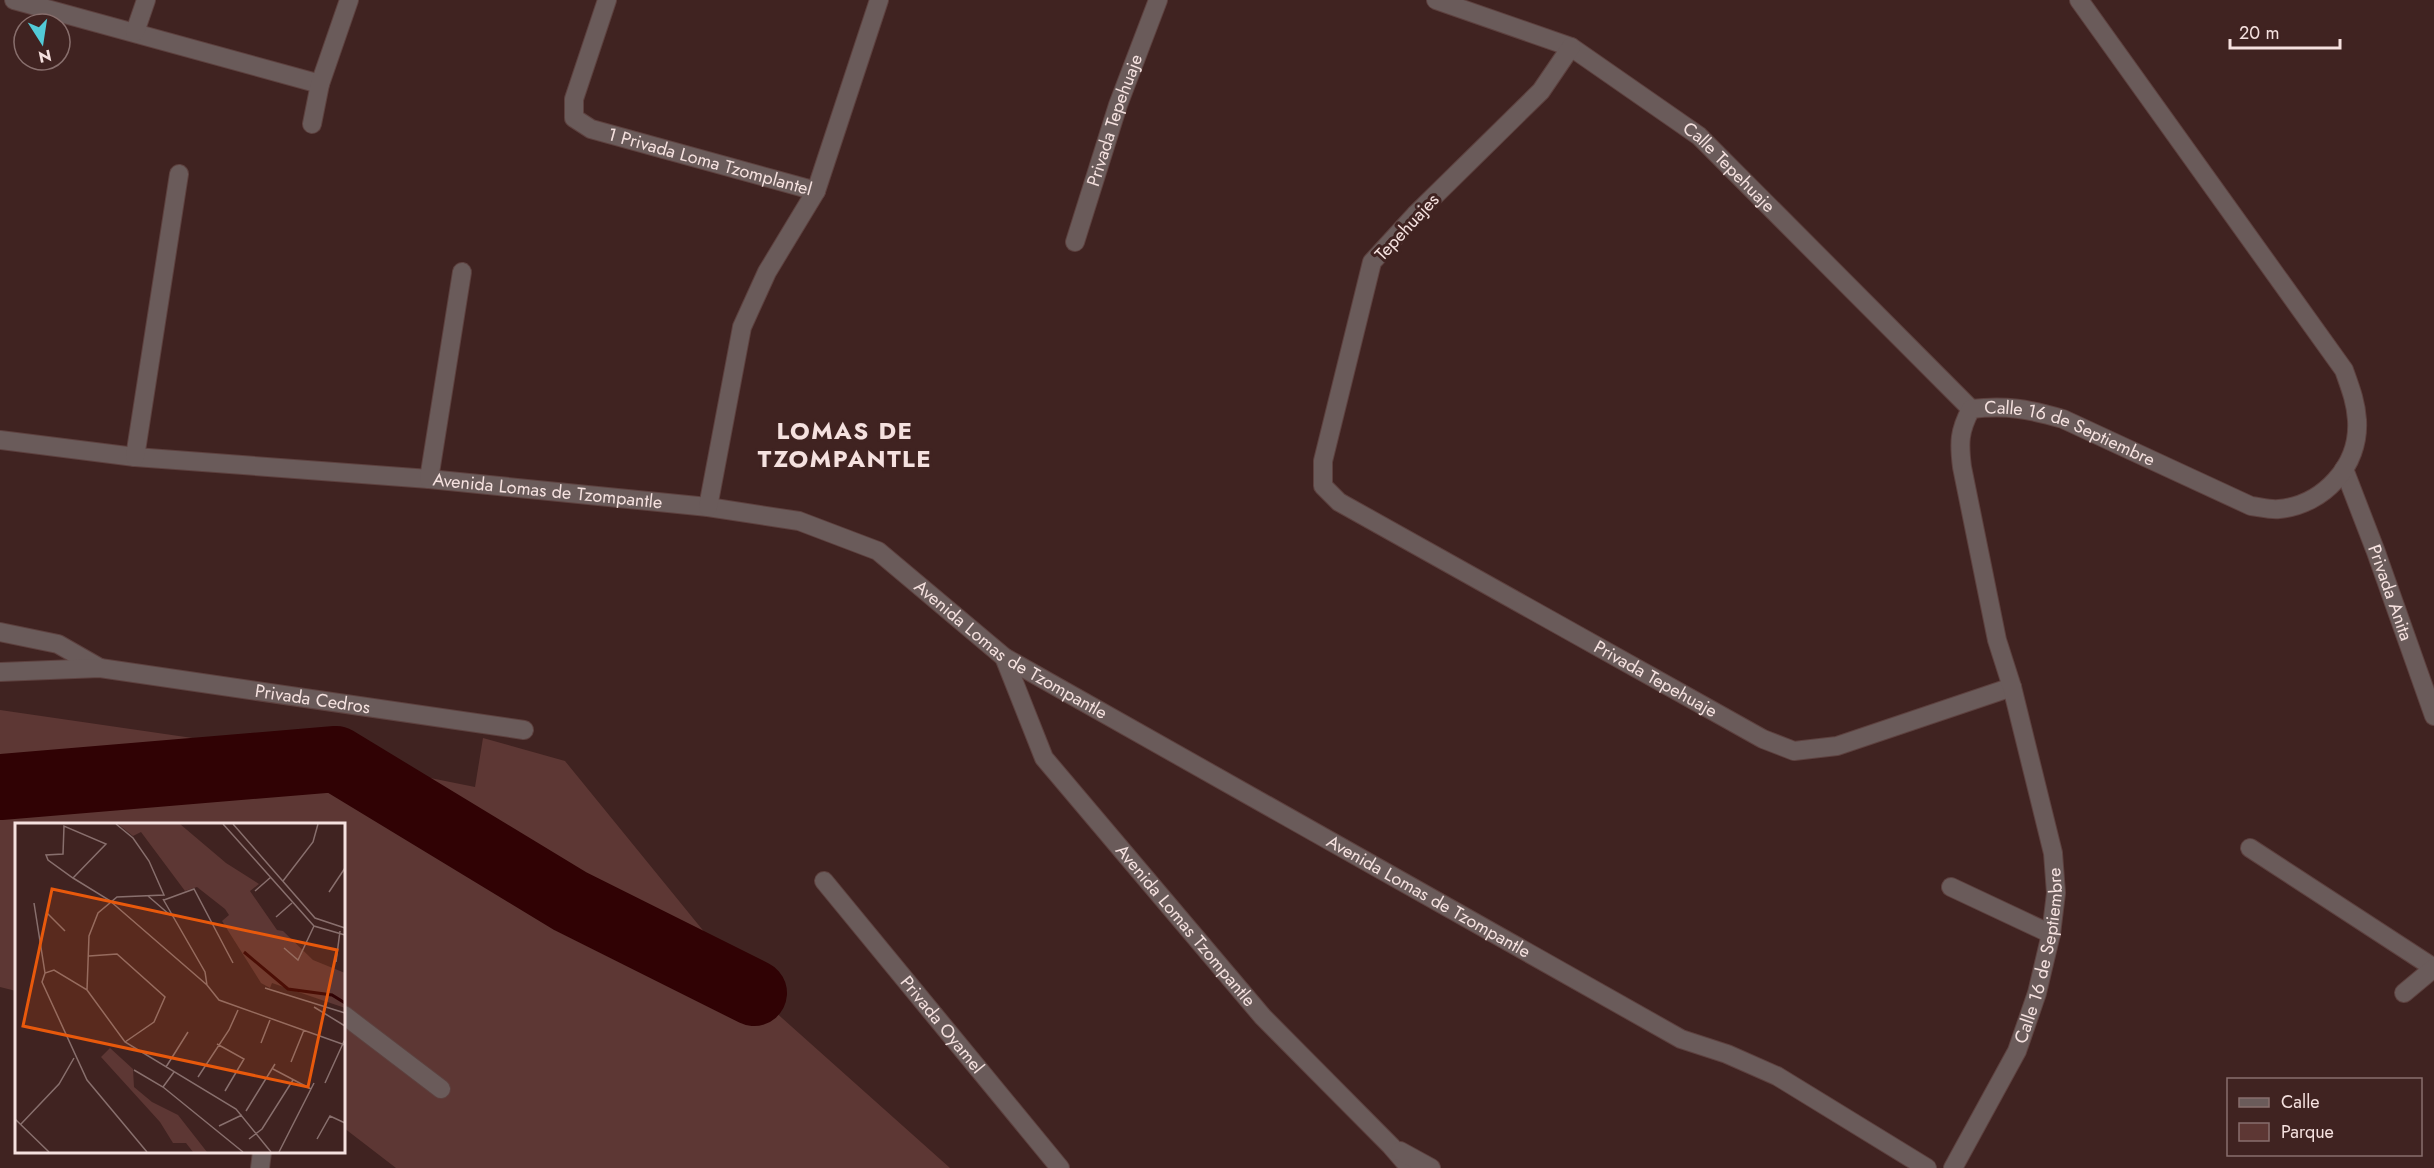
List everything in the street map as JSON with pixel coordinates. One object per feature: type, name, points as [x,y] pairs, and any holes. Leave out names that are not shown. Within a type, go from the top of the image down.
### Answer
[{"type":"street","points":[[14,0],[320,84]]},
{"type":"street","points":[[135,32],[146,0]]},
{"type":"street","points":[[312,124],[320,84],[349,0]]},
{"type":"street","name":"1 Privada Loma Tzomplantel","points":[[607,0],[574,99],[574,118],[591,129],[816,191],[767,272],[742,327],[708,507]]},
{"type":"street","points":[[816,191],[879,0]]},
{"type":"street","name":"Privada Tepehuaje","points":[[1075,242],[1119,105],[1158,0]]},
{"type":"street","name":"Calle Tepehuaje","points":[[1436,0],[1571,47],[1699,136],[1971,409]]},
{"type":"street","name":"Calle 16 de Septiembre","points":[[1953,1168],[2017,1051],[2037,993],[2051,934],[2056,894],[2053,853],[2012,687],[1997,640],[1962,467],[1959,447],[1961,426],[1971,409],[2000,406],[2032,410],[2062,419],[2251,506],[2277,510],[2304,504],[2325,492],[2344,469],[2353,446],[2357,422],[2354,395],[2344,370],[2079,0]]},
{"type":"street","name":"Tepehuajes","points":[[1323,486],[1323,461],[1372,262],[1415,215],[1541,91],[1571,47]]},
{"type":"street","points":[[135,457],[179,174]]},
{"type":"street","points":[[429,479],[462,272]]},
{"type":"street","name":"Avenida Lomas de Tzompantle","points":[[0,440],[135,457],[429,479],[708,507],[799,521],[878,551],[1004,657],[1681,1039],[1726,1054],[1777,1076],[1927,1168]]},
{"type":"street","name":"Privada Anita","points":[[2344,469],[2434,716]]},
{"type":"street","name":"Privada Tepehuaje","points":[[1323,486],[1339,502],[1763,739],[1794,751],[1837,746],[2012,687]]},
{"type":"street","name":"Privada Cedros","points":[[0,632],[58,644],[100,668]]},
{"type":"street","name":"Avenida Lomas Tzompantle","points":[[1004,657],[1044,758],[1263,1017],[1410,1168]]},
{"type":"street","name":"Privada Cedros","points":[[0,672],[100,668],[524,730]]},
{"type":"street","points":[[2250,848],[2434,968],[2404,993]]},
{"type":"street","name":"Privada Oyamel","points":[[824,881],[1060,1168]]},
{"type":"street","points":[[1951,886],[2051,934]]},
{"type":"street","points":[[345,1016],[441,1089]]},
{"type":"street","points":[[1391,1146],[1431,1168]]},
{"type":"street","points":[[260,1168],[262,1153]]},
{"type":"green space","points":[[0,710],[336,759],[475,787],[483,738],[565,761],[754,993],[950,1168],[396,1168],[345,1129],[345,823],[15,823],[15,991],[0,987]]},
{"type":"waterway","points":[[0,787],[336,759],[570,901],[754,993]]},
{"type":"district","name":"LOMAS DE TZOMPANTLE","points":[[845,445]]}]
